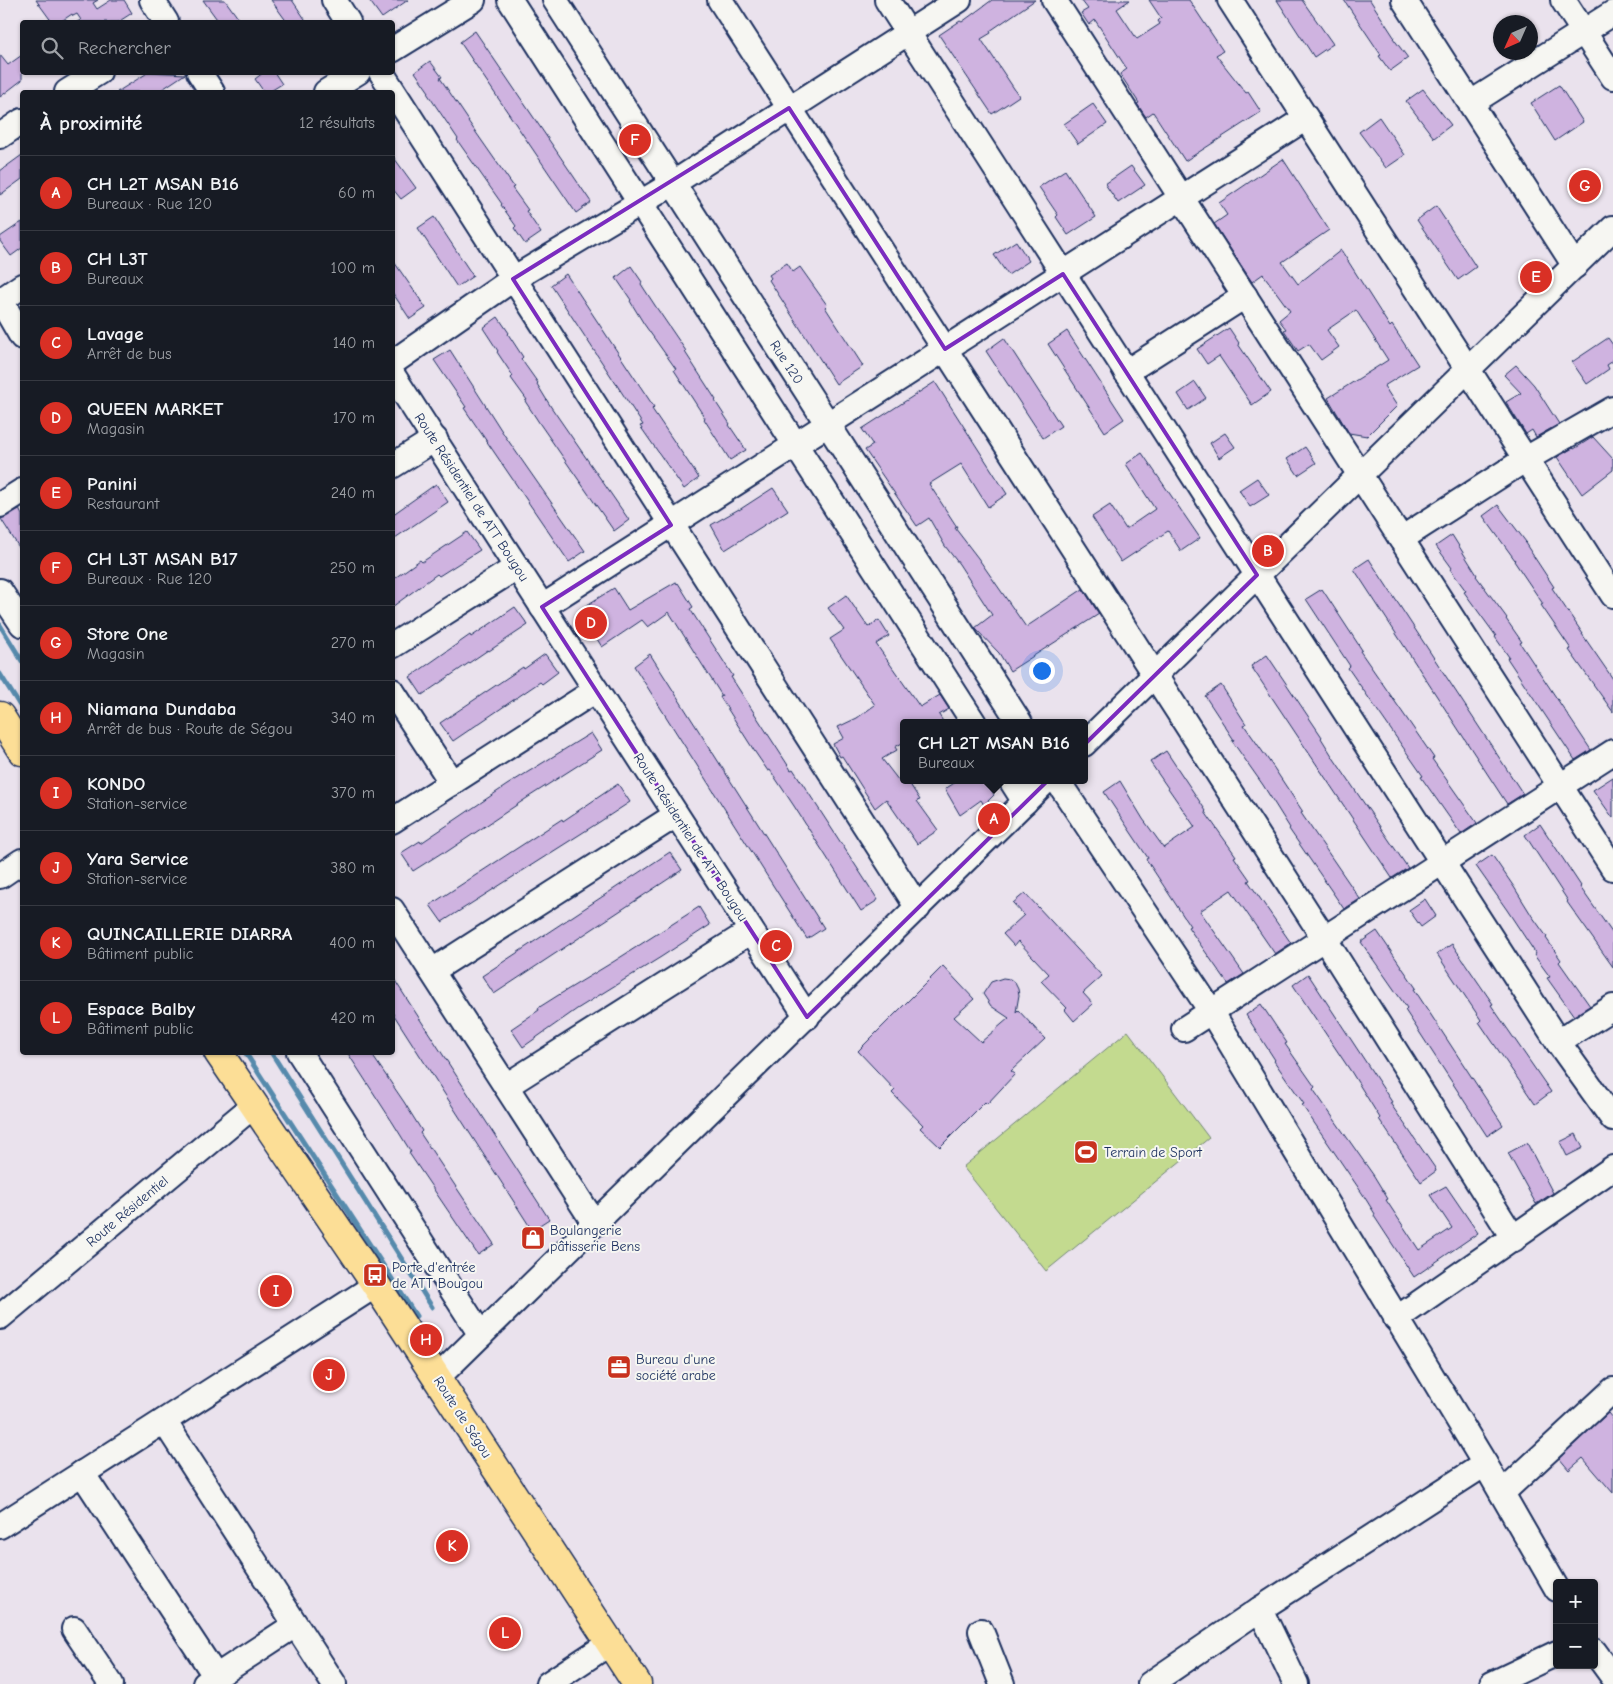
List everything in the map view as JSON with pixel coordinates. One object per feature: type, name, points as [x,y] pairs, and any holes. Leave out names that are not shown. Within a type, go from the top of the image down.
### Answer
[{"type":"highway","points":[[0,716],[20,748]]},
{"type":"highway","name":"Route de Ségou","points":[[220,1055],[376,1285],[638,1684]]},
{"type":"street","points":[[152,0],[165,20]]},
{"type":"street","points":[[334,0],[347,20]]},
{"type":"street","points":[[395,48],[473,0]]},
{"type":"street","points":[[510,0],[971,719]]},
{"type":"street","name":"Rue 120","points":[[555,0],[1017,719]]},
{"type":"street","points":[[720,0],[1324,938],[1514,1239]]},
{"type":"street","points":[[886,0],[1558,1042],[1613,1120]]},
{"type":"street","points":[[395,360],[513,280],[672,184],[959,0]]},
{"type":"street","points":[[1054,0],[1613,868]]},
{"type":"street","points":[[1404,0],[1576,266]]},
{"type":"street","points":[[1563,0],[1613,77]]},
{"type":"street","points":[[1235,2],[1306,118],[1613,595]]},
{"type":"street","points":[[1471,103],[1613,13]]},
{"type":"street","points":[[71,90],[94,75]]},
{"type":"street","points":[[201,75],[211,90]]},
{"type":"street","points":[[329,90],[353,75]]},
{"type":"street","points":[[383,75],[392,90]]},
{"type":"street","points":[[395,94],[918,908]]},
{"type":"street","points":[[542,607],[1306,118]]},
{"type":"street","points":[[0,136],[20,122]]},
{"type":"street","points":[[1088,740],[1361,476],[1613,228]]},
{"type":"street","points":[[20,287],[0,300],[20,333]]},
{"type":"street","points":[[1126,372],[1245,296]]},
{"type":"street","name":"Route Résidentiel de ATT Bougou","points":[[395,379],[807,1017]]},
{"type":"street","points":[[1401,539],[1526,459],[1613,409]]},
{"type":"street","points":[[395,464],[434,439]]},
{"type":"street","points":[[0,505],[20,492]]},
{"type":"street","points":[[395,644],[517,567]]},
{"type":"street","points":[[0,591],[20,621]]},
{"type":"street","points":[[395,819],[596,690]]},
{"type":"street","points":[[395,696],[452,783]]},
{"type":"street","points":[[1184,1029],[1613,752]]},
{"type":"street","points":[[1014,784],[1025,802]]},
{"type":"street","points":[[437,1378],[1043,784]]},
{"type":"street","points":[[1060,784],[1211,1012],[1485,1464],[1553,1582]]},
{"type":"street","points":[[432,971],[676,815]]},
{"type":"street","points":[[0,876],[20,862]]},
{"type":"street","points":[[395,915],[595,1224]]},
{"type":"street","points":[[506,1086],[751,931]]},
{"type":"street","points":[[1558,1042],[1613,1007]]},
{"type":"street","points":[[301,1055],[481,1335]]},
{"type":"street","name":"Route Résidentiel","points":[[0,1317],[253,1106]]},
{"type":"street","points":[[1396,1319],[1514,1239],[1613,1168]]},
{"type":"street","points":[[0,1526],[376,1285]]},
{"type":"street","points":[[1502,1493],[1613,1390]]},
{"type":"street","points":[[164,1420],[334,1684]]},
{"type":"street","points":[[1150,1684],[1260,1609],[1485,1464]]},
{"type":"street","points":[[82,1473],[211,1680],[296,1625]]},
{"type":"street","points":[[1260,1609],[1296,1684]]},
{"type":"street","points":[[74,1629],[111,1684]]},
{"type":"street","points":[[981,1631],[1002,1684]]},
{"type":"street","points":[[548,1684],[610,1643]]},
{"type":"street","points":[[1492,1684],[1553,1655]]},
{"type":"street","points":[[1598,1656],[1613,1677]]},
{"type":"highlighted area","points":[[789,108],[945,349],[1063,274],[1257,575],[807,1017],[542,607],[671,525],[513,279]]},
{"type":"green space","name":"Terrain de Sport","points":[[1128,1031],[1209,1138],[1046,1271],[963,1167]]},
{"type":"building","points":[[36,0],[98,0],[93,3],[97,9],[111,0],[124,0],[132,13],[121,20],[81,20],[77,14],[73,16],[72,14],[63,20],[51,20]]},
{"type":"building","points":[[203,0],[225,0],[240,20],[218,20]]},
{"type":"building","points":[[271,0],[292,0],[306,20],[286,20]]},
{"type":"building","points":[[369,0],[408,0],[382,18]]},
{"type":"building","points":[[992,0],[1035,0],[981,39],[1019,96],[992,114],[939,35],[960,21],[962,22]]},
{"type":"building","points":[[1081,0],[1130,0],[1117,9],[1137,39],[1160,24],[1158,21],[1161,18],[1149,0],[1189,0],[1223,51],[1216,55],[1246,93],[1248,92],[1261,112],[1185,161],[1153,112],[1146,117],[1137,104],[1139,103],[1120,74],[1127,69],[1095,20],[1089,25],[1081,13],[1088,9]]},
{"type":"building","points":[[1277,0],[1302,0],[1333,44],[1314,57]]},
{"type":"building","points":[[1344,0],[1370,0],[1393,38],[1408,58],[1390,71]]},
{"type":"building","points":[[475,31],[591,202],[576,213],[460,42]]},
{"type":"building","points":[[0,55],[8,65],[20,56],[20,75],[22,75],[22,80],[0,97]]},
{"type":"building","points":[[430,61],[442,77],[440,78],[468,121],[514,187],[512,188],[528,210],[526,211],[541,233],[525,244],[514,228],[516,226],[502,204],[457,140],[415,72]]},
{"type":"building","points":[[144,75],[184,75],[161,90],[120,90]]},
{"type":"building","points":[[260,75],[276,75],[282,84],[272,90],[263,90],[255,79]]},
{"type":"building","points":[[1559,85],[1583,122],[1555,141],[1531,103]]},
{"type":"building","points":[[1423,89],[1451,125],[1434,138],[1406,101]]},
{"type":"building","points":[[1093,104],[1107,124],[1078,144],[1064,124]]},
{"type":"building","points":[[1379,117],[1405,155],[1386,168],[1359,132]]},
{"type":"building","points":[[20,156],[20,180],[0,195],[0,171]]},
{"type":"building","points":[[395,159],[416,188],[401,199],[395,192]]},
{"type":"building","points":[[1283,159],[1329,230],[1282,262],[1298,284],[1341,250],[1390,327],[1392,325],[1418,365],[1384,386],[1397,406],[1367,436],[1349,433],[1328,398],[1388,360],[1356,310],[1327,330],[1339,347],[1321,360],[1309,344],[1298,351],[1279,320],[1290,311],[1263,274],[1252,282],[1214,224],[1227,215],[1219,203]]},
{"type":"building","points":[[1131,166],[1145,185],[1118,203],[1105,184]]},
{"type":"building","points":[[1065,170],[1096,217],[1068,235],[1056,217],[1058,215],[1039,187]]},
{"type":"building","points":[[1436,206],[1476,267],[1458,280],[1417,220]]},
{"type":"building","points":[[434,217],[473,276],[457,287],[418,228]]},
{"type":"building","points":[[20,223],[20,249],[11,256],[0,241],[0,237]]},
{"type":"building","points":[[1016,241],[1029,261],[1008,275],[994,255]]},
{"type":"building","points":[[395,263],[426,308],[410,319],[395,296]]},
{"type":"building","points":[[787,263],[793,272],[800,267],[827,305],[825,307],[863,366],[836,384],[769,280],[771,278],[769,275]]},
{"type":"building","points":[[631,266],[686,351],[729,425],[746,450],[730,460],[674,370],[676,369],[644,324],[616,278]]},
{"type":"building","points":[[566,274],[654,407],[652,409],[699,478],[684,489],[640,426],[643,425],[551,285]]},
{"type":"building","points":[[498,317],[551,407],[629,520],[614,531],[525,401],[527,400],[511,378],[513,376],[483,328]]},
{"type":"building","points":[[1229,328],[1271,392],[1252,405],[1219,356],[1207,364],[1197,349]]},
{"type":"building","points":[[1067,331],[1124,419],[1105,432],[1048,344]]},
{"type":"building","points":[[1004,338],[1061,426],[1043,438],[986,351]]},
{"type":"building","points":[[1608,338],[1613,345],[1613,361],[1607,365],[1609,369],[1587,384],[1572,362]]},
{"type":"building","points":[[450,350],[505,436],[585,551],[569,562],[464,408],[466,407],[434,360]]},
{"type":"building","points":[[1516,365],[1534,385],[1559,424],[1536,437],[1532,430],[1526,434],[1506,402],[1521,393],[1504,375]]},
{"type":"building","points":[[935,382],[1007,494],[988,507],[961,464],[929,484],[957,527],[955,528],[1026,627],[1083,589],[1099,614],[1010,671],[999,653],[975,628],[992,615],[945,546],[929,518],[917,526],[865,450],[873,445],[862,429]]},
{"type":"building","points":[[1195,382],[1206,398],[1188,410],[1178,394]]},
{"type":"building","points":[[1225,433],[1235,447],[1219,458],[1210,443]]},
{"type":"building","points":[[1593,437],[1613,459],[1613,470],[1582,494],[1557,457]]},
{"type":"building","points":[[1305,447],[1316,463],[1298,475],[1287,459]]},
{"type":"building","points":[[1142,453],[1200,538],[1181,551],[1168,531],[1121,562],[1092,517],[1110,505],[1126,529],[1155,509],[1126,464]]},
{"type":"building","points":[[1257,478],[1269,495],[1250,507],[1239,490]]},
{"type":"building","points":[[436,484],[448,502],[395,538],[395,513]]},
{"type":"building","points":[[773,488],[788,510],[725,550],[711,525]]},
{"type":"building","points":[[1498,505],[1526,542],[1554,587],[1552,588],[1613,679],[1613,712],[1569,650],[1571,649],[1541,605],[1543,604],[1515,560],[1483,516]]},
{"type":"building","points":[[19,509],[20,549],[1,519]]},
{"type":"building","points":[[467,532],[480,550],[439,576],[437,574],[395,605],[395,578],[420,560],[422,562]]},
{"type":"building","points":[[1452,535],[1476,576],[1507,618],[1522,642],[1520,643],[1591,750],[1575,760],[1507,658],[1509,657],[1496,636],[1464,592],[1466,591],[1436,546]]},
{"type":"building","points":[[1369,559],[1523,794],[1507,804],[1354,569]]},
{"type":"building","points":[[676,582],[693,607],[690,609],[733,676],[731,677],[878,900],[861,911],[770,770],[768,771],[755,752],[669,612],[648,627],[642,620],[602,647],[579,610],[614,588],[628,610]]},
{"type":"building","points":[[1322,589],[1362,650],[1360,651],[1477,823],[1461,834],[1348,668],[1350,666],[1306,599]]},
{"type":"building","points":[[846,595],[868,627],[879,620],[889,636],[876,644],[920,707],[940,695],[949,709],[939,715],[942,719],[900,719],[900,744],[895,747],[897,750],[882,759],[900,784],[910,784],[920,800],[917,801],[938,830],[917,844],[886,799],[875,808],[833,744],[844,738],[838,727],[857,718],[875,705],[830,639],[844,630],[828,608]]},
{"type":"building","points":[[515,607],[528,625],[422,695],[410,677],[470,635],[471,637]]},
{"type":"building","points":[[545,654],[558,672],[542,684],[540,682],[453,741],[440,723]]},
{"type":"building","points":[[650,654],[824,928],[807,939],[634,666]]},
{"type":"building","points":[[1267,655],[1322,737],[1334,759],[1408,868],[1392,878],[1251,666]]},
{"type":"building","points":[[1221,685],[1246,724],[1244,725],[1303,812],[1301,813],[1360,899],[1344,909],[1289,829],[1263,785],[1232,741],[1234,740],[1205,696]]},
{"type":"building","points":[[591,733],[602,750],[445,853],[443,852],[413,871],[401,853],[420,841],[421,843],[507,785]]},
{"type":"building","points":[[1166,751],[1236,856],[1234,857],[1250,880],[1248,881],[1291,943],[1275,954],[1231,890],[1200,911],[1244,974],[1228,984],[1188,927],[1190,926],[1146,859],[1148,858],[1104,792],[1120,781],[1143,819],[1164,848],[1195,827],[1150,762]]},
{"type":"building","points":[[1613,777],[1613,818],[1593,790]]},
{"type":"building","points":[[618,784],[630,802],[442,922],[430,905]]},
{"type":"building","points":[[953,784],[987,784],[994,795],[984,805],[981,800],[960,815],[945,789]]},
{"type":"building","points":[[1540,824],[1580,887],[1613,934],[1613,967],[1567,902],[1525,835]]},
{"type":"building","points":[[670,852],[682,870],[494,994],[482,976]]},
{"type":"building","points":[[1492,855],[1547,937],[1561,960],[1559,962],[1590,1006],[1574,1016],[1547,978],[1550,977],[1534,955],[1536,954],[1476,866]]},
{"type":"building","points":[[1025,893],[1102,976],[1083,993],[1093,1004],[1074,1021],[1065,1010],[1067,1008],[1041,981],[1049,974],[1018,941],[1014,946],[1003,934],[1024,915],[1013,903]]},
{"type":"building","points":[[1425,899],[1436,916],[1421,927],[1409,910]]},
{"type":"building","points":[[699,907],[710,925],[577,1009],[523,1047],[511,1029],[539,1010],[538,1008]]},
{"type":"building","points":[[1377,931],[1416,988],[1414,989],[1503,1125],[1487,1136],[1405,1010],[1407,1008],[1361,942]]},
{"type":"building","points":[[1452,944],[1551,1092],[1535,1104],[1479,1022],[1481,1020],[1437,954]]},
{"type":"building","points":[[943,966],[974,999],[954,1017],[981,1042],[1009,1018],[991,1006],[983,994],[991,982],[1003,978],[1010,979],[1018,989],[1019,995],[1016,1012],[1018,1010],[1045,1039],[1011,1071],[1015,1074],[987,1104],[985,1102],[940,1147],[920,1128],[923,1125],[892,1093],[895,1090],[858,1051]]},
{"type":"building","points":[[1308,974],[1392,1102],[1390,1103],[1435,1168],[1436,1171],[1421,1182],[1379,1119],[1352,1073],[1293,985]]},
{"type":"building","points":[[395,981],[549,1219],[532,1230],[395,1017]]},
{"type":"building","points":[[1261,1004],[1287,1043],[1285,1044],[1315,1087],[1313,1089],[1374,1176],[1388,1199],[1386,1200],[1419,1250],[1452,1228],[1430,1195],[1446,1186],[1478,1233],[1414,1277],[1374,1216],[1375,1214],[1362,1193],[1302,1105],[1304,1104],[1274,1061],[1246,1015]]},
{"type":"building","points":[[349,1055],[372,1055],[422,1131],[420,1133],[494,1244],[478,1255],[409,1153],[411,1152]]},
{"type":"building","points":[[1576,1134],[1583,1148],[1567,1156],[1560,1142]]},
{"type":"building","points":[[1527,1143],[1553,1193],[1536,1204],[1508,1153]]},
{"type":"building","points":[[1608,1413],[1613,1419],[1613,1493],[1583,1458],[1569,1470],[1559,1458]]},
{"type":"waterway","points":[[0,625],[20,658]]},
{"type":"waterway","points":[[0,674],[20,706]]},
{"type":"waterway","points":[[247,1055],[416,1316]]},
{"type":"waterway","points":[[273,1055],[432,1307]]},
{"type":"place","name":"CH L3T MSAN B17","points":[[635,140]]},
{"type":"place","name":"Store One","points":[[1585,186]]},
{"type":"place","name":"Panini","points":[[1536,277]]},
{"type":"place","name":"CH L3T","points":[[1268,551]]},
{"type":"place","name":"QUEEN MARKET","points":[[591,623]]},
{"type":"place","name":"CH L2T MSAN B16","points":[[994,819]]},
{"type":"place","name":"Lavage","points":[[776,946]]},
{"type":"place","name":"Terrain de Sport","points":[[1086,1152]]},
{"type":"place","name":"Boulangerie pâtisserie Bens","points":[[533,1238]]},
{"type":"place","name":"Porte d'entrée de ATT Bougou","points":[[375,1275]]},
{"type":"place","name":"KONDO","points":[[276,1291]]},
{"type":"place","name":"Niamana Dundaba","points":[[426,1340]]},
{"type":"place","name":"Bureau d'une société arabe","points":[[619,1367]]},
{"type":"place","name":"Yara Service","points":[[329,1375]]},
{"type":"place","name":"QUINCAILLERIE DIARRA","points":[[452,1546]]},
{"type":"place","name":"Espace Balby","points":[[505,1633]]}]
